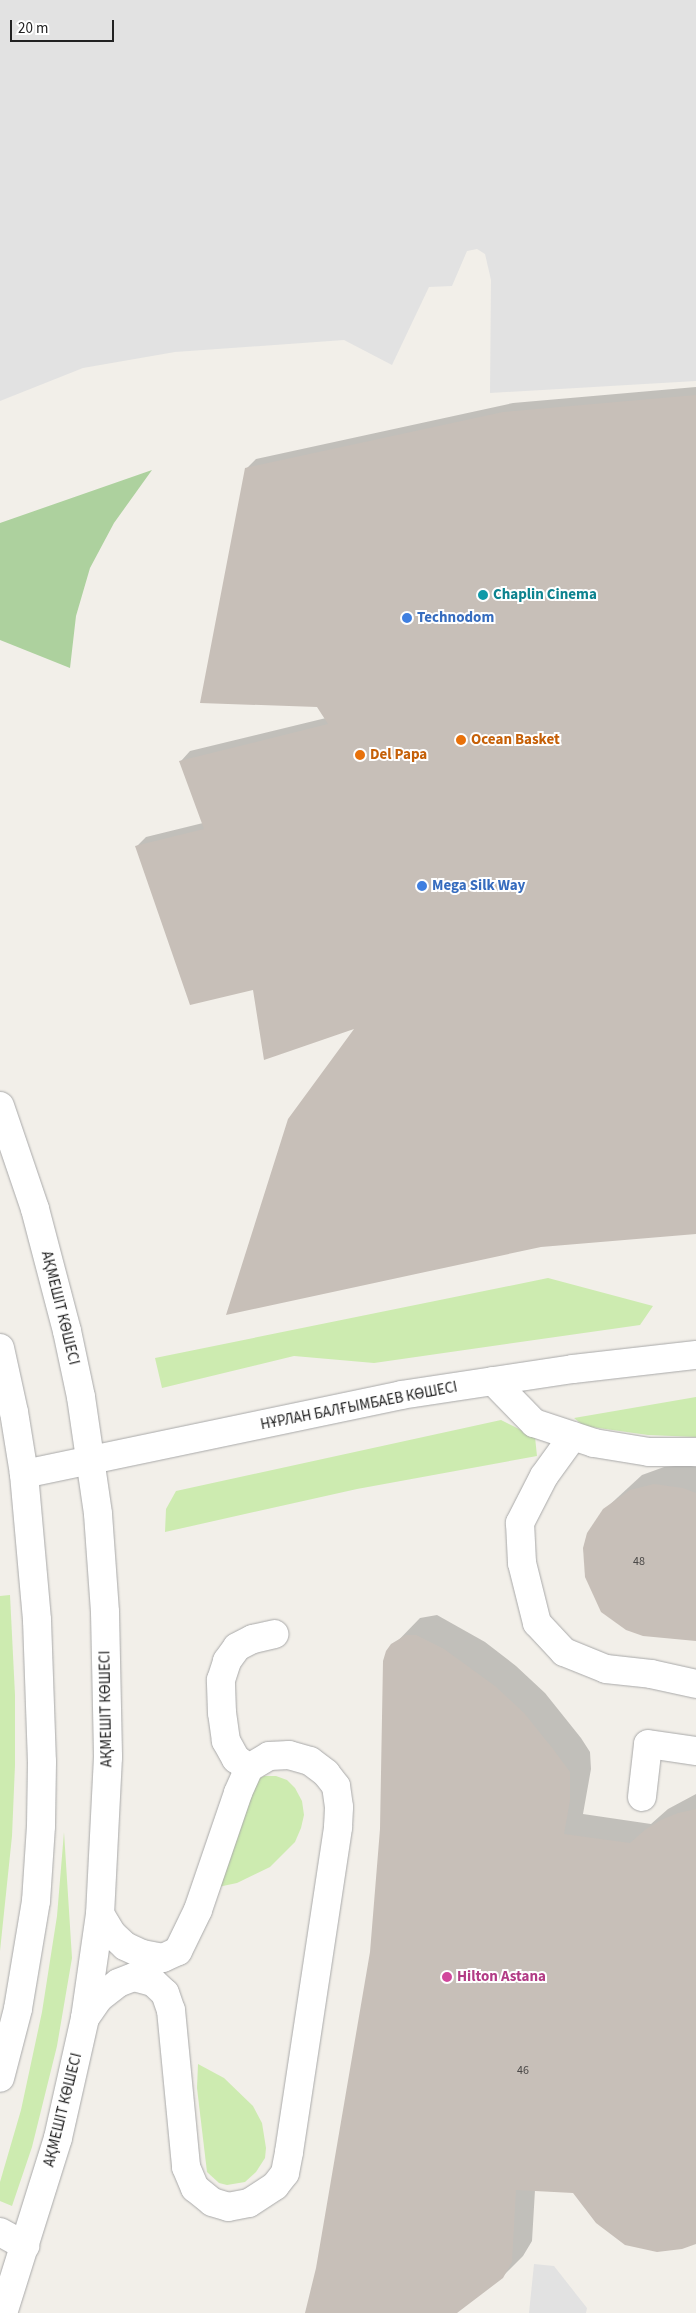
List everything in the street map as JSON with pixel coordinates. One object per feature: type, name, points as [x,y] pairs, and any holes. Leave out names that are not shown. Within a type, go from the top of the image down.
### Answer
[{"type":"street","name":"АҚМЕШІТ КӨШЕСІ","points":[[0,1106],[34,1210],[67,1331],[91,1459],[98,1514],[107,1681],[106,1824],[100,1914],[85,2018],[58,2138],[3,2313]]},
{"type":"street","points":[[0,1348],[14,1412],[24,1474],[38,1638],[42,1762],[41,1826],[36,1901],[27,1962],[0,2078]]},
{"type":"street","name":"НҰРЛАН БАЛҒЫМБАЕВ КӨШЕСІ","points":[[24,1474],[401,1395],[573,1369],[696,1355]]},
{"type":"street","points":[[493,1382],[534,1423],[594,1443],[649,1452],[696,1452]]},
{"type":"street","points":[[573,1436],[544,1476],[520,1523],[522,1563],[537,1623],[564,1652],[606,1669],[651,1674],[696,1684]]},
{"type":"street","points":[[249,1768],[236,1759],[226,1741],[222,1713],[221,1680],[227,1661],[237,1647],[253,1639],[274,1634]]},
{"type":"street","points":[[642,1797],[648,1744],[696,1751]]},
{"type":"street","points":[[85,2018],[99,1998],[118,1983],[134,1977],[153,1982],[165,1993],[171,2010],[186,2167],[195,2188],[212,2202],[228,2207],[250,2203],[275,2186],[285,2173],[289,2152],[339,1807],[336,1786],[326,1773],[310,1761],[289,1756],[269,1756],[249,1768],[238,1793],[198,1910],[178,1951],[162,1958],[142,1954],[125,1946],[112,1934],[100,1914]]},
{"type":"street","points":[[0,2232],[25,2246]]},
{"type":"green space","points":[[152,470],[114,523],[90,568],[76,616],[70,668],[0,640],[0,523]]},
{"type":"green space","points":[[548,1278],[653,1306],[640,1325],[374,1363],[294,1356],[162,1388],[155,1358]]},
{"type":"green space","points":[[696,1397],[696,1437],[648,1435],[584,1426],[574,1418]]},
{"type":"green space","points":[[501,1420],[535,1437],[537,1456],[357,1489],[165,1532],[166,1509],[176,1491]]},
{"type":"green space","points":[[10,1595],[15,1695],[15,1765],[12,1836],[0,1951],[0,1596]]},
{"type":"green space","points":[[264,1776],[276,1776],[287,1780],[295,1788],[302,1801],[304,1815],[301,1828],[295,1842],[270,1867],[237,1883],[218,1887],[253,1781]]},
{"type":"green space","points":[[64,1832],[72,1958],[57,2046],[32,2147],[12,2206],[0,2201],[0,2182],[21,2110],[42,2012],[57,1916]]},
{"type":"green space","points":[[198,2064],[224,2078],[253,2106],[262,2123],[266,2148],[265,2158],[256,2172],[245,2182],[227,2185],[219,2183],[207,2172],[197,2088]]},
{"type":"shaded area","points":[[0,0],[696,0],[696,381],[490,393],[491,280],[485,254],[477,249],[467,251],[452,286],[429,287],[392,365],[344,340],[175,352],[83,368],[0,401]]},
{"type":"shaded area","points":[[534,2264],[554,2266],[587,2308],[586,2313],[529,2313]]},
{"type":"building","name":"Mega Silk Way","points":[[696,395],[696,1234],[541,1247],[226,1315],[288,1119],[354,1029],[264,1060],[253,990],[190,1005],[135,846],[204,829],[179,761],[328,724],[317,707],[200,703],[245,468],[503,412]]},
{"type":"building","points":[[654,1484],[683,1488],[696,1493],[696,1641],[643,1636],[626,1630],[601,1612],[585,1577],[583,1548],[587,1533],[603,1509],[630,1490]]},
{"type":"building","points":[[406,1635],[416,1635],[444,1649],[495,1686],[524,1713],[553,1749],[570,1772],[570,1800],[564,1834],[630,1843],[646,1829],[661,1820],[678,1813],[696,1809],[696,2244],[682,2249],[657,2252],[625,2245],[596,2223],[573,2193],[516,2190],[512,2262],[503,2278],[457,2313],[305,2313],[316,2268],[370,1952],[380,1829],[383,1661],[386,1651],[391,1644]]},
{"type":"place","name":"Chaplin Cinema","points":[[483,595]]},
{"type":"place","name":"Technodom","points":[[407,618]]},
{"type":"place","name":"Ocean Basket","points":[[461,740]]},
{"type":"place","name":"Del Papa","points":[[360,755]]},
{"type":"place","name":"Mega Silk Way","points":[[422,886]]},
{"type":"place","name":"Hilton Astana","points":[[447,1977]]}]
